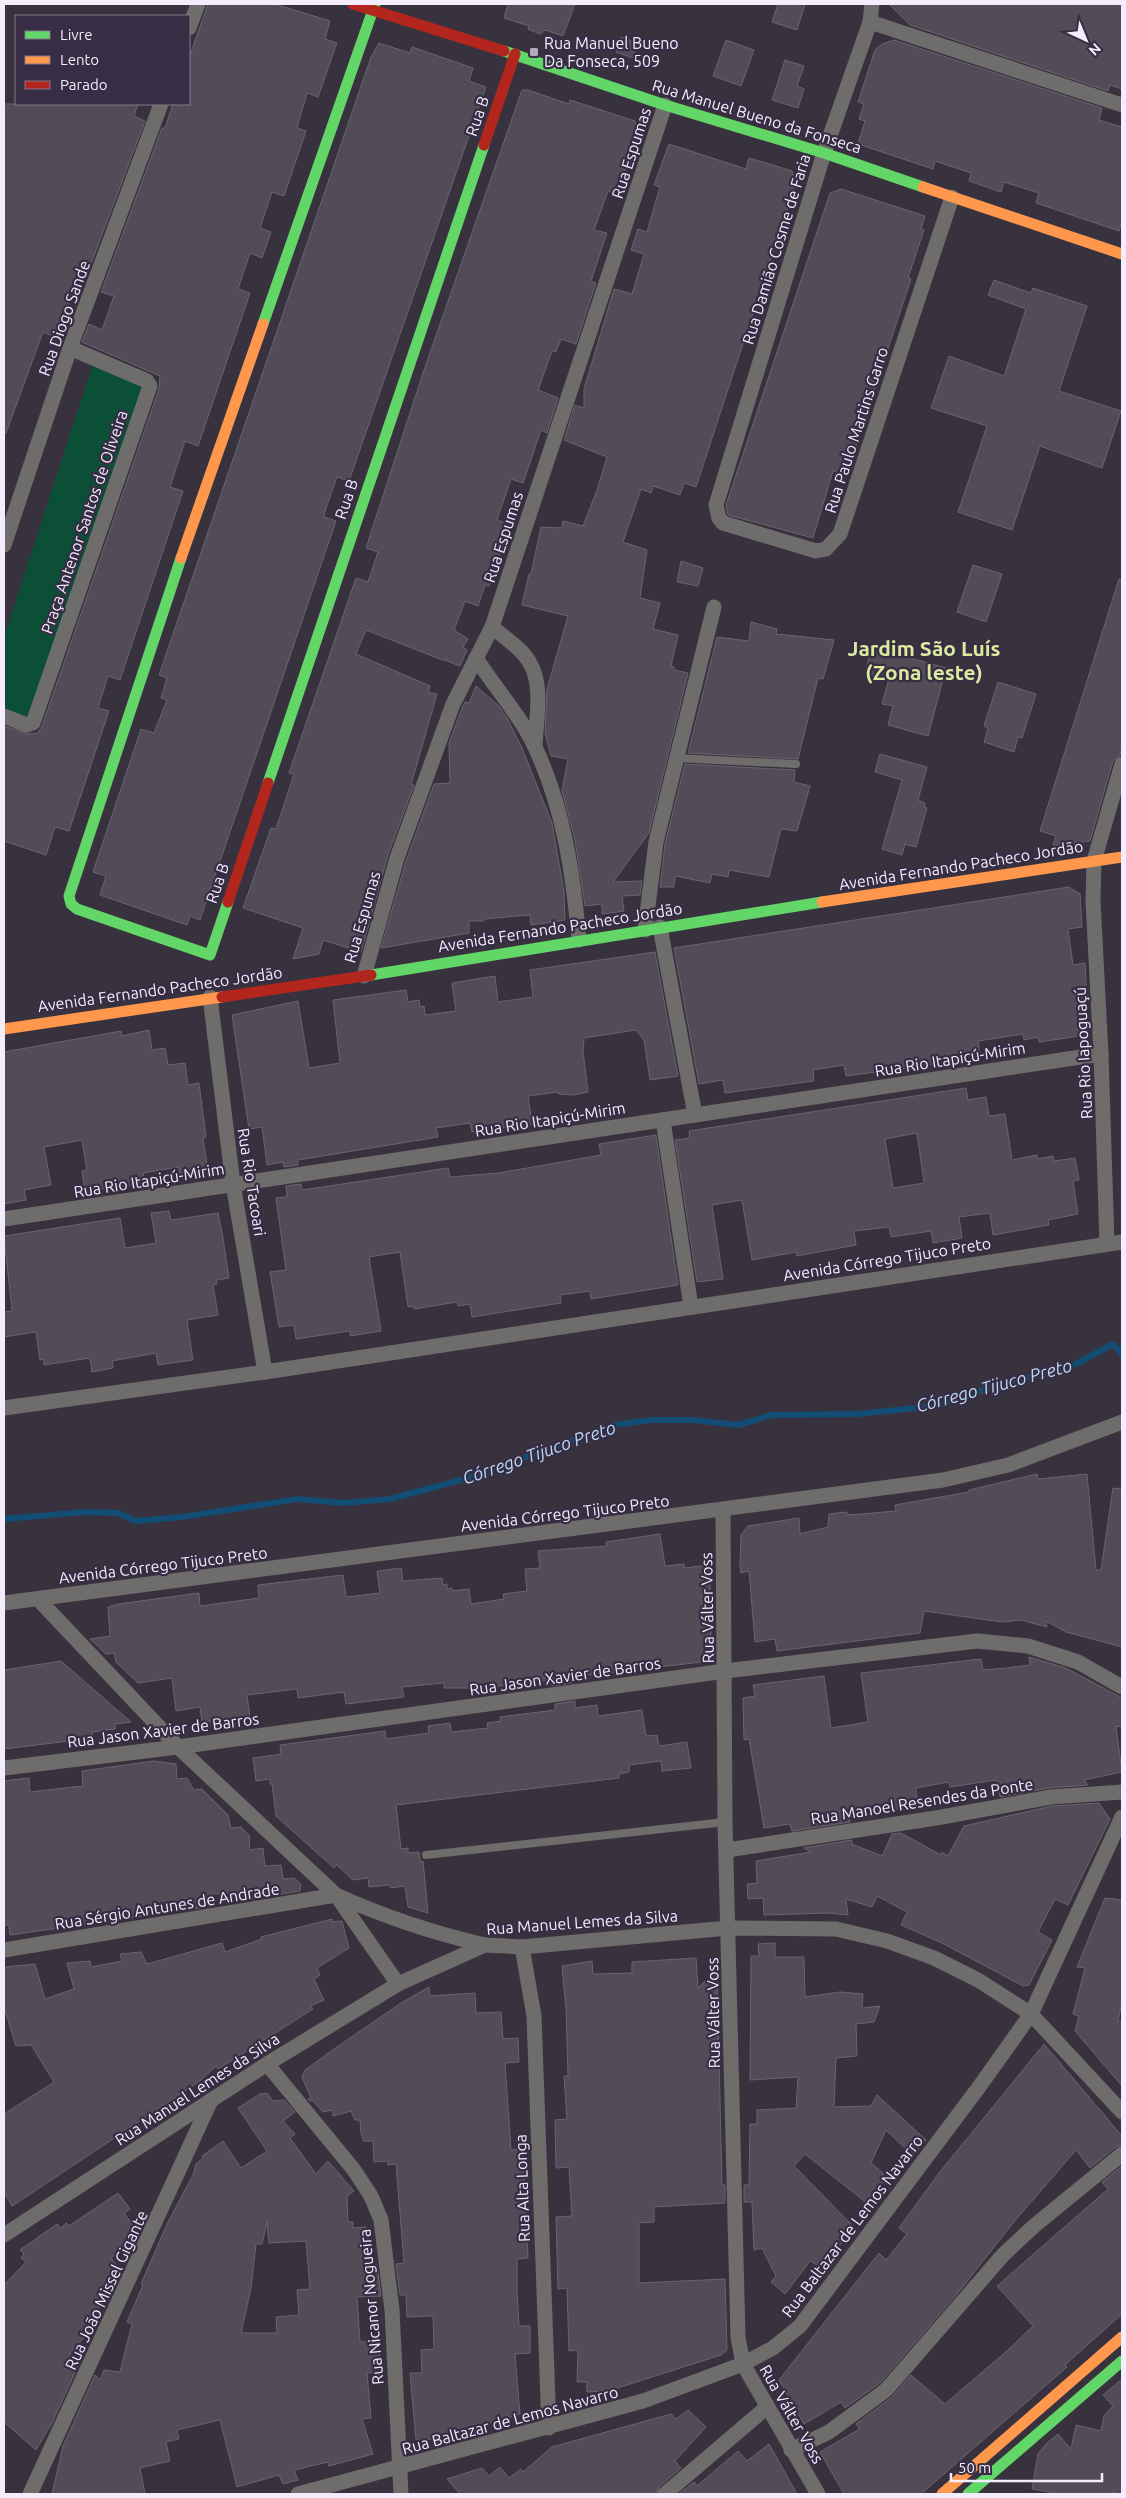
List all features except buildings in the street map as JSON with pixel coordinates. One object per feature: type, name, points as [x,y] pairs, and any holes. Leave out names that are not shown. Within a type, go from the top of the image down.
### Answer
[{"type":"street","points":[[190,25],[198,4]]},
{"type":"street","name":"Rua Manuel Bueno da Fonseca","points":[[354,4],[374,7],[665,105],[824,153],[1122,254]]},
{"type":"street","name":"Rua Damião Cosme de Faria","points":[[716,505],[824,153],[870,22],[872,4]]},
{"type":"street","name":"Rua B","points":[[374,7],[172,584],[69,896],[71,904],[77,909],[210,955],[515,54]]},
{"type":"street","points":[[870,22],[1122,105]]},
{"type":"street","name":"Rua Diogo Sande","points":[[4,545],[70,348],[161,105]]},
{"type":"street","name":"Rua Espumas","points":[[364,976],[397,858],[453,704],[492,627],[665,105]]},
{"type":"street","name":"Rua Paulo Martins Garro","points":[[716,505],[719,518],[723,523],[816,551],[826,549],[834,542],[840,534],[952,196]]},
{"type":"street","name":"Praça Antenor Santos de Oliveira","points":[[4,716],[28,725],[33,723],[150,386],[147,381],[70,348]]},
{"type":"street","points":[[645,930],[656,842],[714,607]]},
{"type":"street","points":[[492,627],[519,650],[531,665],[536,680],[535,746]]},
{"type":"street","points":[[476,658],[535,746],[554,792],[567,839],[580,940]]},
{"type":"street","name":"Rua Rio Iapoguaçú","points":[[1115,1243],[1101,1054],[1093,901],[1094,861],[1122,764]]},
{"type":"street","name":"Avenida Fernando Pacheco Jordão","points":[[4,1029],[210,997],[364,976],[660,927],[1122,857]]},
{"type":"street","points":[[660,927],[695,1115]]},
{"type":"street","name":"Rua Rio Tacoari","points":[[210,997],[233,1184],[265,1372]]},
{"type":"street","name":"Rua Rio Itapiçú-Mirim","points":[[4,1219],[1101,1054]]},
{"type":"street","points":[[663,1120],[691,1307]]},
{"type":"street","name":"Avenida Córrego Tijuco Preto","points":[[4,1408],[265,1372],[1115,1243]]},
{"type":"street","name":"Avenida Córrego Tijuco Preto","points":[[4,1603],[943,1480],[1008,1465],[1122,1422]]},
{"type":"street","name":"Rua Válter Voss","points":[[723,1510],[725,1822],[738,2337],[743,2364],[818,2494]]},
{"type":"street","points":[[38,1599],[178,1747],[336,1895],[398,1984]]},
{"type":"street","name":"Rua Jason Xavier de Barros","points":[[4,1768],[178,1747],[725,1671],[977,1641],[1028,1646],[1078,1662],[1122,1688]]},
{"type":"street","name":"Rua Manoel Resendes da Ponte","points":[[727,1850],[936,1818],[1051,1797],[1122,1792]]},
{"type":"street","name":"Rua Baltazar de Lemos Navarro","points":[[298,2494],[548,2428],[642,2401],[743,2364],[773,2348],[800,2326],[979,2087],[1031,2014],[1122,1817]]},
{"type":"street","points":[[336,1895],[390,1918],[434,1933],[485,1945]]},
{"type":"street","name":"Rua Sérgio Antunes de Andrade","points":[[4,1950],[336,1895]]},
{"type":"street","name":"Rua Manuel Lemes da Silva","points":[[4,2235],[267,2064],[398,1984],[485,1945],[522,1947],[728,1928],[836,1929],[887,1941],[934,1958],[978,1980],[1031,2014],[1122,2112]]},
{"type":"street","name":"Rua Alta Longa","points":[[522,1947],[534,2016],[548,2428]]},
{"type":"street","name":"Rua Nicanor Nogueira","points":[[267,2064],[354,2170],[371,2196],[381,2220],[392,2310],[401,2494]]},
{"type":"street","name":"Rua João Missel Gigante","points":[[30,2494],[211,2100]]},
{"type":"street","points":[[791,2450],[829,2432],[886,2390],[1003,2255],[1034,2226],[1122,2154]]},
{"type":"street","points":[[942,2494],[1122,2336]]},
{"type":"street","points":[[968,2494],[1122,2361]]},
{"type":"street","points":[[666,2494],[767,2407]]},
{"type":"lane","points":[[676,758],[796,764]]},
{"type":"lane","points":[[426,1856],[725,1822]]},
{"type":"green space","points":[[93,364],[144,383],[31,718],[4,709],[4,637]]},
{"type":"waterway","name":"Córrego Tijuco Preto","points":[[4,1519],[85,1512],[119,1513],[135,1521],[182,1517],[298,1499],[342,1503],[390,1499],[472,1477],[614,1425],[652,1420],[693,1420],[738,1425],[772,1415],[857,1414],[936,1406],[969,1394],[1076,1364],[1113,1344],[1122,1354]]},
{"type":"traffic: fast","points":[[263,324],[375,4]]},
{"type":"traffic: fast","points":[[504,51],[665,105],[824,153],[923,187]]},
{"type":"traffic: fast","points":[[268,783],[484,145]]},
{"type":"traffic: fast","points":[[181,558],[69,896],[71,904],[77,909],[210,955],[228,902]]},
{"type":"traffic: fast","points":[[371,975],[822,902]]},
{"type":"traffic: fast","points":[[968,2494],[1122,2361]]},
{"type":"traffic: slow","points":[[923,187],[1122,254]]},
{"type":"traffic: slow","points":[[181,558],[263,324]]},
{"type":"traffic: slow","points":[[822,902],[1122,857]]},
{"type":"traffic: slow","points":[[4,1029],[222,997]]},
{"type":"traffic: slow","points":[[942,2494],[1122,2337]]},
{"type":"traffic: jam","points":[[353,4],[504,51]]},
{"type":"traffic: jam","points":[[484,145],[515,54]]},
{"type":"traffic: jam","points":[[228,902],[268,783]]},
{"type":"traffic: jam","points":[[222,997],[371,975]]},
{"type":"place","name":"Rua Manuel Bueno Da Fonseca, 509","points":[[534,52]]},
{"type":"district","name":"Jardim São Luís (Zona leste)","points":[[924,661]]}]
